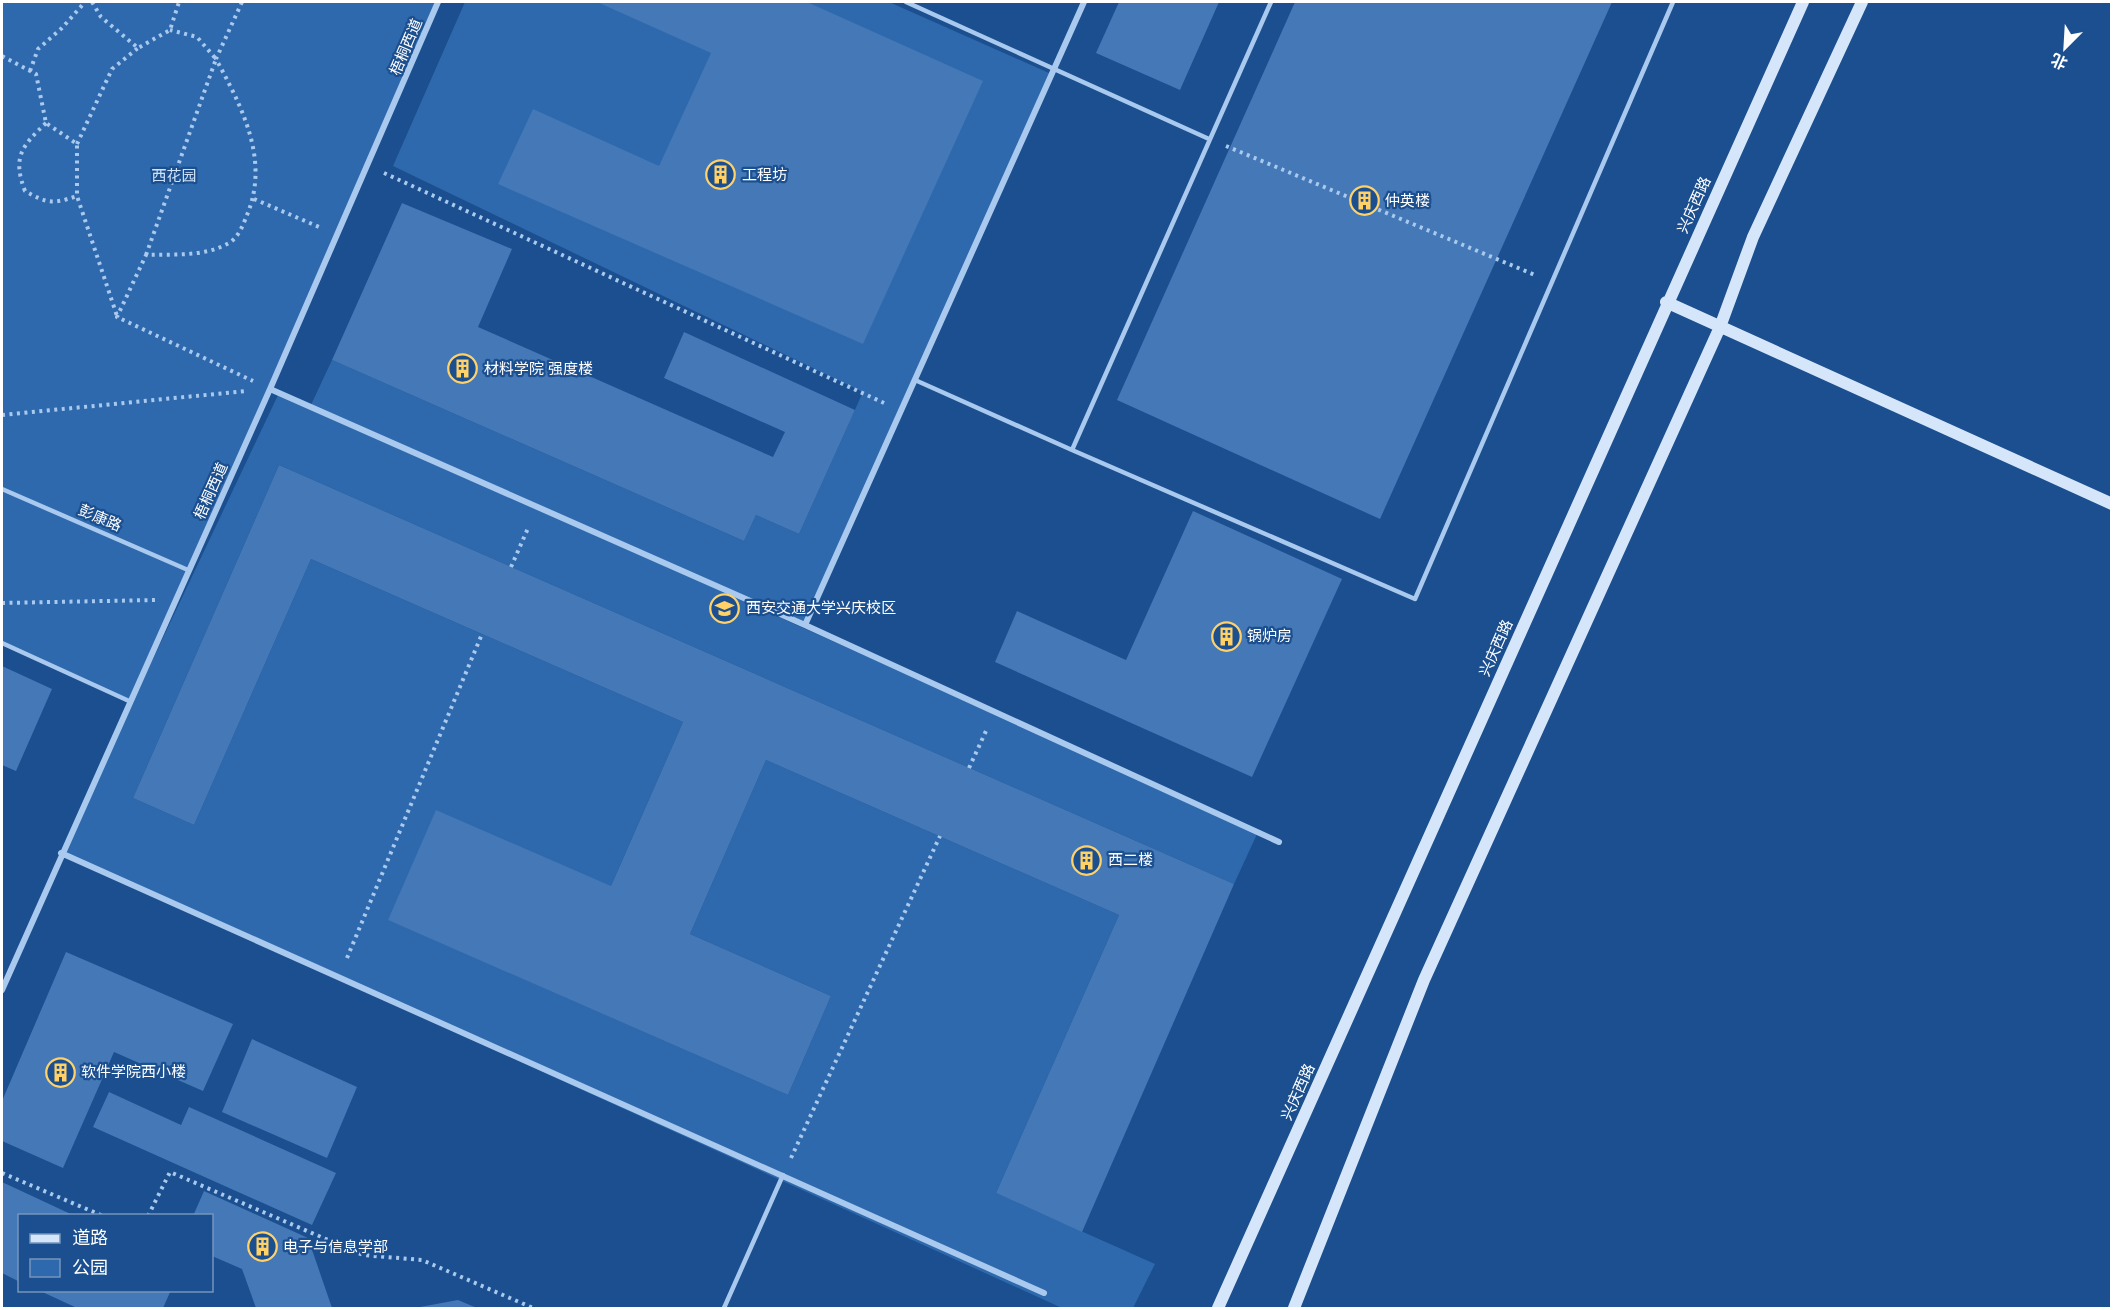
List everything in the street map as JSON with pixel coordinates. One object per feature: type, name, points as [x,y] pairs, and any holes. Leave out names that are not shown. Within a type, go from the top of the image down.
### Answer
[{"type":"main road","name":"兴庆西路","points":[[1218,1308],[1666,302],[1803,2]]},
{"type":"main road","points":[[1294,1308],[1424,980],[1720,327],[1754,237],[1862,2]]},
{"type":"main road","points":[[1666,302],[2112,504]]},
{"type":"street","name":"梧桐西道","points":[[2,990],[129,701],[177,600],[188,570],[270,389],[438,2]]},
{"type":"street","points":[[805,625],[1084,2]]},
{"type":"street","points":[[270,389],[805,625],[1279,842]]},
{"type":"street","points":[[61,853],[338,979],[1044,1293]]},
{"type":"lane","points":[[906,2],[1209,139]]},
{"type":"lane","points":[[1072,450],[1271,2]]},
{"type":"lane","points":[[915,380],[1415,599],[1672,2]]},
{"type":"lane","name":"彭康路","points":[[2,489],[188,570]]},
{"type":"lane","points":[[2,643],[129,701]]},
{"type":"lane","points":[[724,1308],[783,1176]]},
{"type":"path","points":[[30,71],[38,49],[62,28],[85,2]]},
{"type":"path","points":[[92,2],[101,17],[138,48]]},
{"type":"path","points":[[179,2],[170,30],[138,48],[112,69],[77,144],[78,196],[117,317],[270,389]]},
{"type":"path","points":[[117,317],[146,255],[216,60],[242,2]]},
{"type":"path","points":[[146,255],[208,252],[230,243],[242,228],[254,199],[256,160],[242,108],[216,60],[197,37],[170,30]]},
{"type":"path","points":[[2,56],[36,74],[46,123],[77,144]]},
{"type":"path","points":[[46,123],[25,143],[17,171],[25,191],[42,201],[54,203],[78,196]]},
{"type":"path","points":[[1209,139],[1552,282]]},
{"type":"path","points":[[367,166],[901,410]]},
{"type":"path","points":[[254,199],[336,234]]},
{"type":"path","points":[[2,415],[270,389]]},
{"type":"path","points":[[511,567],[537,508]]},
{"type":"path","points":[[2,603],[177,600]]},
{"type":"path","points":[[338,979],[482,634]]},
{"type":"path","points":[[969,768],[995,712]]},
{"type":"path","points":[[783,1176],[940,836]]},
{"type":"path","points":[[149,1214],[170,1172],[363,1255],[422,1260],[532,1308]]},
{"type":"path","points":[[2,1173],[101,1214]]},
{"type":"green space","name":"西花园","points":[[2,2],[438,2],[129,701],[2,643]]},
{"type":"green space","points":[[465,2],[889,2],[1049,73],[805,625],[418,455],[1258,832],[1234,884],[279,465],[133,798],[194,825],[311,559],[683,722],[611,886],[389,920],[788,1095],[831,996],[690,934],[766,760],[1119,915],[996,1193],[1155,1264],[1133,1308],[1062,1308],[61,853],[279,393],[310,407],[332,360],[744,541],[756,515],[799,534],[863,392],[393,166]]},
{"type":"building","name":"工程坊","points":[[597,2],[807,2],[983,81],[863,344],[498,184],[533,109],[659,166],[711,53]]},
{"type":"building","points":[[1119,2],[1219,2],[1180,90],[1096,53]]},
{"type":"building","name":"仲英楼","points":[[1295,2],[1612,2],[1380,519],[1117,400]]},
{"type":"building","name":"材料学院 强度楼","points":[[402,203],[512,249],[478,327],[773,457],[785,432],[664,378],[684,332],[855,410],[799,534],[756,515],[744,541],[332,360]]},
{"type":"building","name":"西二楼","points":[[279,465],[1234,884],[1082,1232],[996,1193],[1119,915],[766,760],[690,934],[831,996],[788,1095],[388,920],[436,810],[611,886],[683,722],[311,559],[194,825],[133,798]]},
{"type":"building","name":"锅炉房","points":[[1193,511],[1342,579],[1252,777],[995,662],[1017,611],[1126,660]]},
{"type":"building","points":[[2,666],[52,689],[16,771],[2,765]]},
{"type":"building","name":"软件学院西小楼","points":[[66,952],[233,1024],[203,1091],[114,1052],[63,1168],[2,1141],[2,1101]]},
{"type":"building","points":[[252,1039],[357,1087],[327,1158],[222,1112]]},
{"type":"building","points":[[109,1092],[181,1125],[189,1107],[336,1173],[312,1225],[93,1127]]},
{"type":"building","points":[[2,1182],[71,1214],[18,1214],[18,1281],[2,1273]]},
{"type":"building","name":"电子与信息学部","points":[[204,1191],[308,1238],[332,1308],[256,1308],[242,1269],[213,1256],[213,1214],[194,1214]]},
{"type":"building","points":[[42,1292],[170,1292],[163,1308],[77,1308]]},
{"type":"building","points":[[458,1300],[477,1308],[420,1308],[420,1307]]},
{"type":"place","name":"工程坊","points":[[721,175]]},
{"type":"place","name":"仲英楼","points":[[1364,201]]},
{"type":"place","name":"材料学院 强度楼","points":[[463,369]]},
{"type":"place","name":"西安交通大学兴庆校区","points":[[725,608]]},
{"type":"place","name":"锅炉房","points":[[1226,636]]},
{"type":"place","name":"西二楼","points":[[1087,860]]},
{"type":"place","name":"软件学院西小楼","points":[[60,1072]]},
{"type":"place","name":"电子与信息学部","points":[[262,1247]]}]
